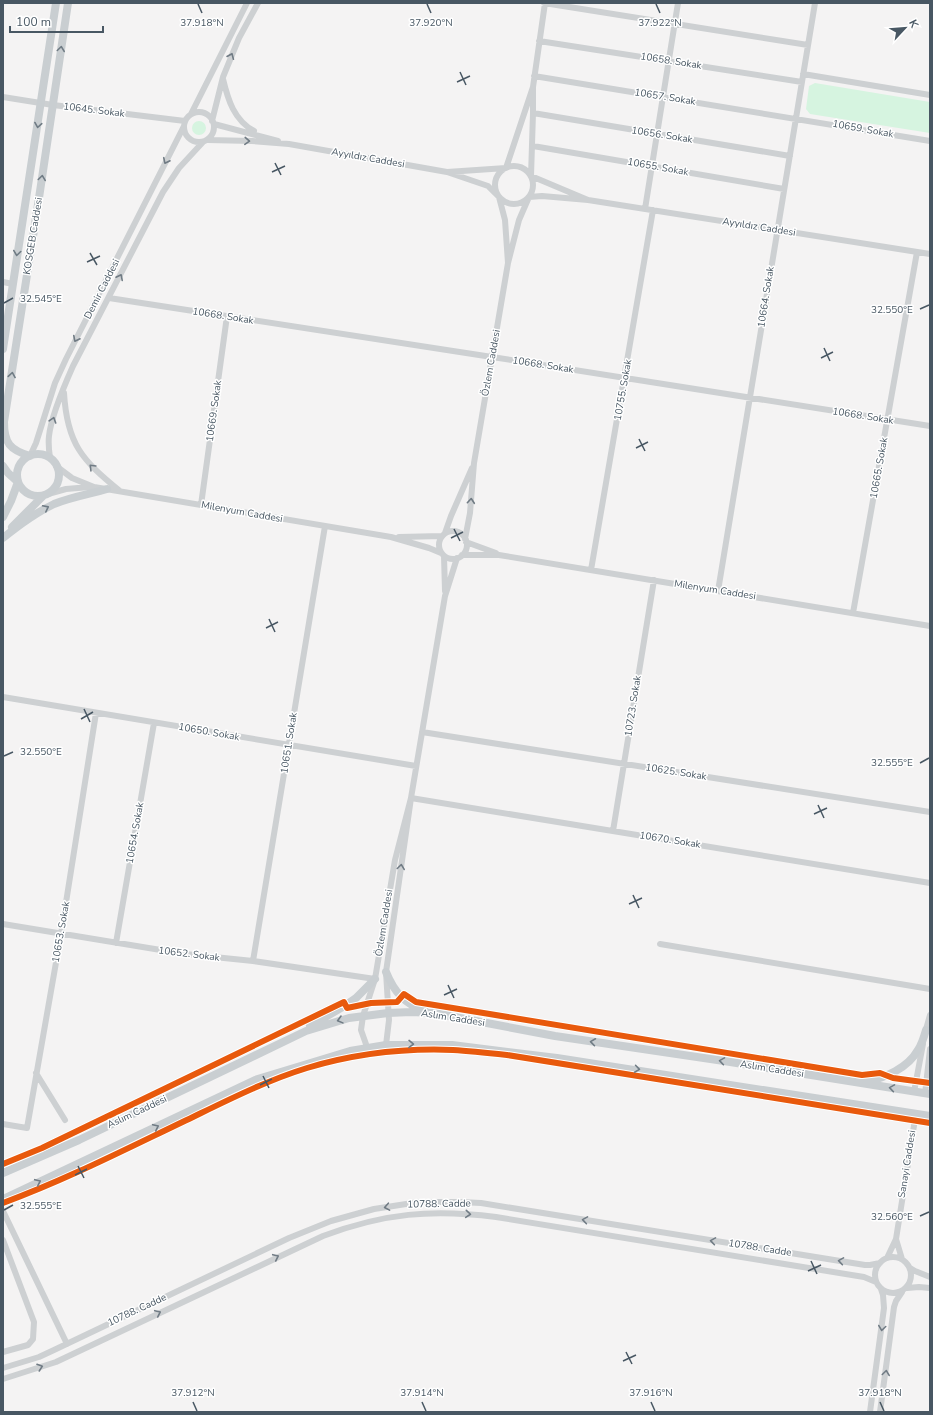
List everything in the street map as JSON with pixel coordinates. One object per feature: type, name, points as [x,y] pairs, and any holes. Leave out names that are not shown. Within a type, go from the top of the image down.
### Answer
[{"type":"main road","name":"KOSGEB Caddesi","points":[[3,349],[56,3]]},
{"type":"main road","name":"KOSGEB Caddesi","points":[[30,456],[18,452],[8,444],[4,422],[68,3]]},
{"type":"main road","points":[[3,538],[22,516],[45,495],[54,489],[58,482],[59,474],[56,466],[50,458],[38,454],[30,456],[18,466],[18,482],[22,489],[28,494],[35,496],[45,495]]},
{"type":"main road","points":[[3,466],[8,474],[18,482]]},
{"type":"main road","points":[[3,517],[18,482]]},
{"type":"main road","points":[[3,538],[30,518],[54,504],[107,489]]},
{"type":"main road","points":[[386,972],[392,986],[401,997],[418,1008],[434,1013]]},
{"type":"main road","points":[[294,1037],[356,998],[375,979]]},
{"type":"main road","name":"Aslım Caddesi","points":[[3,1172],[86,1136],[294,1037],[327,1024],[362,1016],[388,1013],[434,1013],[555,1036],[724,1061],[928,1094]]},
{"type":"main road","points":[[860,1083],[880,1078],[908,1063],[918,1050],[926,1030]]},
{"type":"main road","points":[[3,1199],[255,1080],[350,1051],[386,1045],[452,1044],[557,1058],[930,1116]]},
{"type":"street","points":[[247,3],[191,114],[184,124],[186,136],[194,142],[205,141],[213,133],[213,122],[223,77],[239,38],[258,3]]},
{"type":"street","points":[[530,176],[522,168],[512,166],[506,168],[498,175],[496,181],[496,192],[499,197],[508,203],[514,204],[525,201],[529,197],[533,186],[530,176],[533,146],[533,87],[545,3],[808,45]]},
{"type":"street","points":[[645,209],[678,3]]},
{"type":"street","name":"10664. Sokak","points":[[718,591],[815,3]]},
{"type":"street","name":"10658. Sokak","points":[[539,41],[802,82]]},
{"type":"street","points":[[803,74],[930,95]]},
{"type":"street","name":"10657. Sokak","points":[[534,76],[796,118]]},
{"type":"street","points":[[223,77],[228,97],[235,114],[248,128],[260,135]]},
{"type":"street","points":[[506,168],[533,87]]},
{"type":"street","name":"10645. Sokak","points":[[3,97],[184,124]]},
{"type":"street","points":[[191,114],[196,112],[202,113],[208,116],[213,122]]},
{"type":"street","name":"10656. Sokak","points":[[533,113],[790,156]]},
{"type":"street","name":"10659. Sokak","points":[[796,118],[930,141]]},
{"type":"street","name":"Ayyıldız Caddesi","points":[[213,122],[289,144]]},
{"type":"street","name":"Demir Caddesi","points":[[30,456],[36,443],[55,383],[66,359],[184,124]]},
{"type":"street","name":"Ayyıldız Caddesi","points":[[205,141],[252,141],[289,144],[447,172],[488,186],[499,197]]},
{"type":"street","name":"Demir Caddesi","points":[[50,458],[48,444],[50,430],[63,390],[74,366],[163,192],[179,168],[205,141]]},
{"type":"street","name":"10655. Sokak","points":[[533,146],[784,189]]},
{"type":"street","name":"Ayyıldız Caddesi","points":[[447,172],[506,168]]},
{"type":"street","name":"Ayyıldız Caddesi","points":[[530,176],[588,200]]},
{"type":"street","name":"Ayyıldız Caddesi","points":[[529,197],[542,196],[588,200],[930,254]]},
{"type":"street","name":"Özlem Caddesi","points":[[499,197],[505,220],[508,263]]},
{"type":"street","name":"Özlem Caddesi","points":[[466,540],[474,463],[508,263],[519,220],[529,197]]},
{"type":"street","name":"10755. Sokak","points":[[591,570],[653,210]]},
{"type":"street","name":"10665. Sokak","points":[[853,613],[917,252]]},
{"type":"street","points":[[3,282],[13,284]]},
{"type":"street","name":"10668. Sokak","points":[[109,298],[930,426]]},
{"type":"street","name":"10669. Sokak","points":[[201,505],[227,316]]},
{"type":"street","points":[[63,390],[67,424],[75,444],[90,464],[122,492]]},
{"type":"street","name":"Özlem Caddesi","points":[[444,534],[474,463]]},
{"type":"street","name":"Milenyum Caddesi","points":[[56,466],[72,478],[94,487]]},
{"type":"street","name":"Milenyum Caddesi","points":[[45,495],[66,489],[94,487],[391,537]]},
{"type":"street","name":"10651. Sokak","points":[[253,961],[325,526]]},
{"type":"street","points":[[391,537],[444,534],[450,531],[459,532],[466,540],[499,555]]},
{"type":"street","points":[[443,554],[439,544],[444,534]]},
{"type":"street","points":[[391,537],[429,548],[443,554],[448,558],[460,556],[499,555]]},
{"type":"street","points":[[460,556],[466,548],[466,540]]},
{"type":"street","name":"Özlem Caddesi","points":[[443,554],[445,596]]},
{"type":"street","name":"Milenyum Caddesi","points":[[499,555],[930,626]]},
{"type":"street","name":"Özlem Caddesi","points":[[386,1045],[389,1028],[386,972],[411,798],[445,596],[460,556]]},
{"type":"street","name":"10723. Sokak","points":[[613,831],[654,580]]},
{"type":"street","name":"10650. Sokak","points":[[3,697],[416,766]]},
{"type":"street","name":"10653. Sokak","points":[[3,1124],[27,1128],[61,934],[96,713]]},
{"type":"street","name":"10654. Sokak","points":[[116,943],[154,722]]},
{"type":"street","name":"10625. Sokak","points":[[422,732],[930,812]]},
{"type":"street","name":"Özlem Caddesi","points":[[367,1047],[361,1030],[362,1016],[375,979],[395,860],[411,798]]},
{"type":"street","name":"10670. Sokak","points":[[411,798],[930,883]]},
{"type":"street","name":"10652. Sokak","points":[[3,924],[185,954],[253,961],[375,979]]},
{"type":"street","points":[[660,944],[930,989]]},
{"type":"street","points":[[914,1092],[930,1015]]},
{"type":"street","points":[[928,1094],[930,1049]]},
{"type":"street","points":[[36,1073],[65,1120]]},
{"type":"street","name":"Sanayi Caddesi","points":[[887,1258],[896,1239],[916,1113]]},
{"type":"street","name":"10788. Cadde","points":[[3,1368],[39,1357],[311,1228],[331,1221],[374,1210],[419,1202],[480,1203],[865,1265],[880,1263]]},
{"type":"street","points":[[3,1211],[67,1344]]},
{"type":"street","name":"10788. Cadde","points":[[3,1379],[56,1362],[323,1236],[366,1222],[405,1215],[446,1213],[496,1217],[864,1277],[876,1282]]},
{"type":"street","name":"Sanayi Caddesi","points":[[896,1239],[902,1259]]},
{"type":"street","points":[[3,1240],[34,1322],[33,1339],[28,1345],[3,1352]]},
{"type":"street","points":[[870,1412],[884,1308],[881,1290],[876,1282],[875,1273],[880,1263],[887,1258],[896,1257],[902,1259],[915,1271],[930,1277]]},
{"type":"street","points":[[880,1412],[894,1307],[896,1301],[912,1277],[910,1268]]},
{"type":"street","points":[[881,1290],[890,1294],[896,1294],[904,1290],[919,1287],[930,1288]]},
{"type":"green space","points":[[815,83],[930,102],[930,133],[810,114],[806,109],[809,86]]},
{"type":"green space","points":[[196,121],[202,121],[206,125],[206,131],[202,135],[196,135],[192,131],[192,125]]},
{"type":"cycle path","points":[[3,1164],[42,1148],[344,1002],[347,1008],[371,1003],[397,1002],[404,994],[416,1002],[862,1075],[880,1073],[893,1078],[930,1083]]},
{"type":"cycle path","points":[[3,1203],[75,1173],[278,1078],[325,1063],[398,1051],[453,1050],[507,1055],[930,1123]]}]
